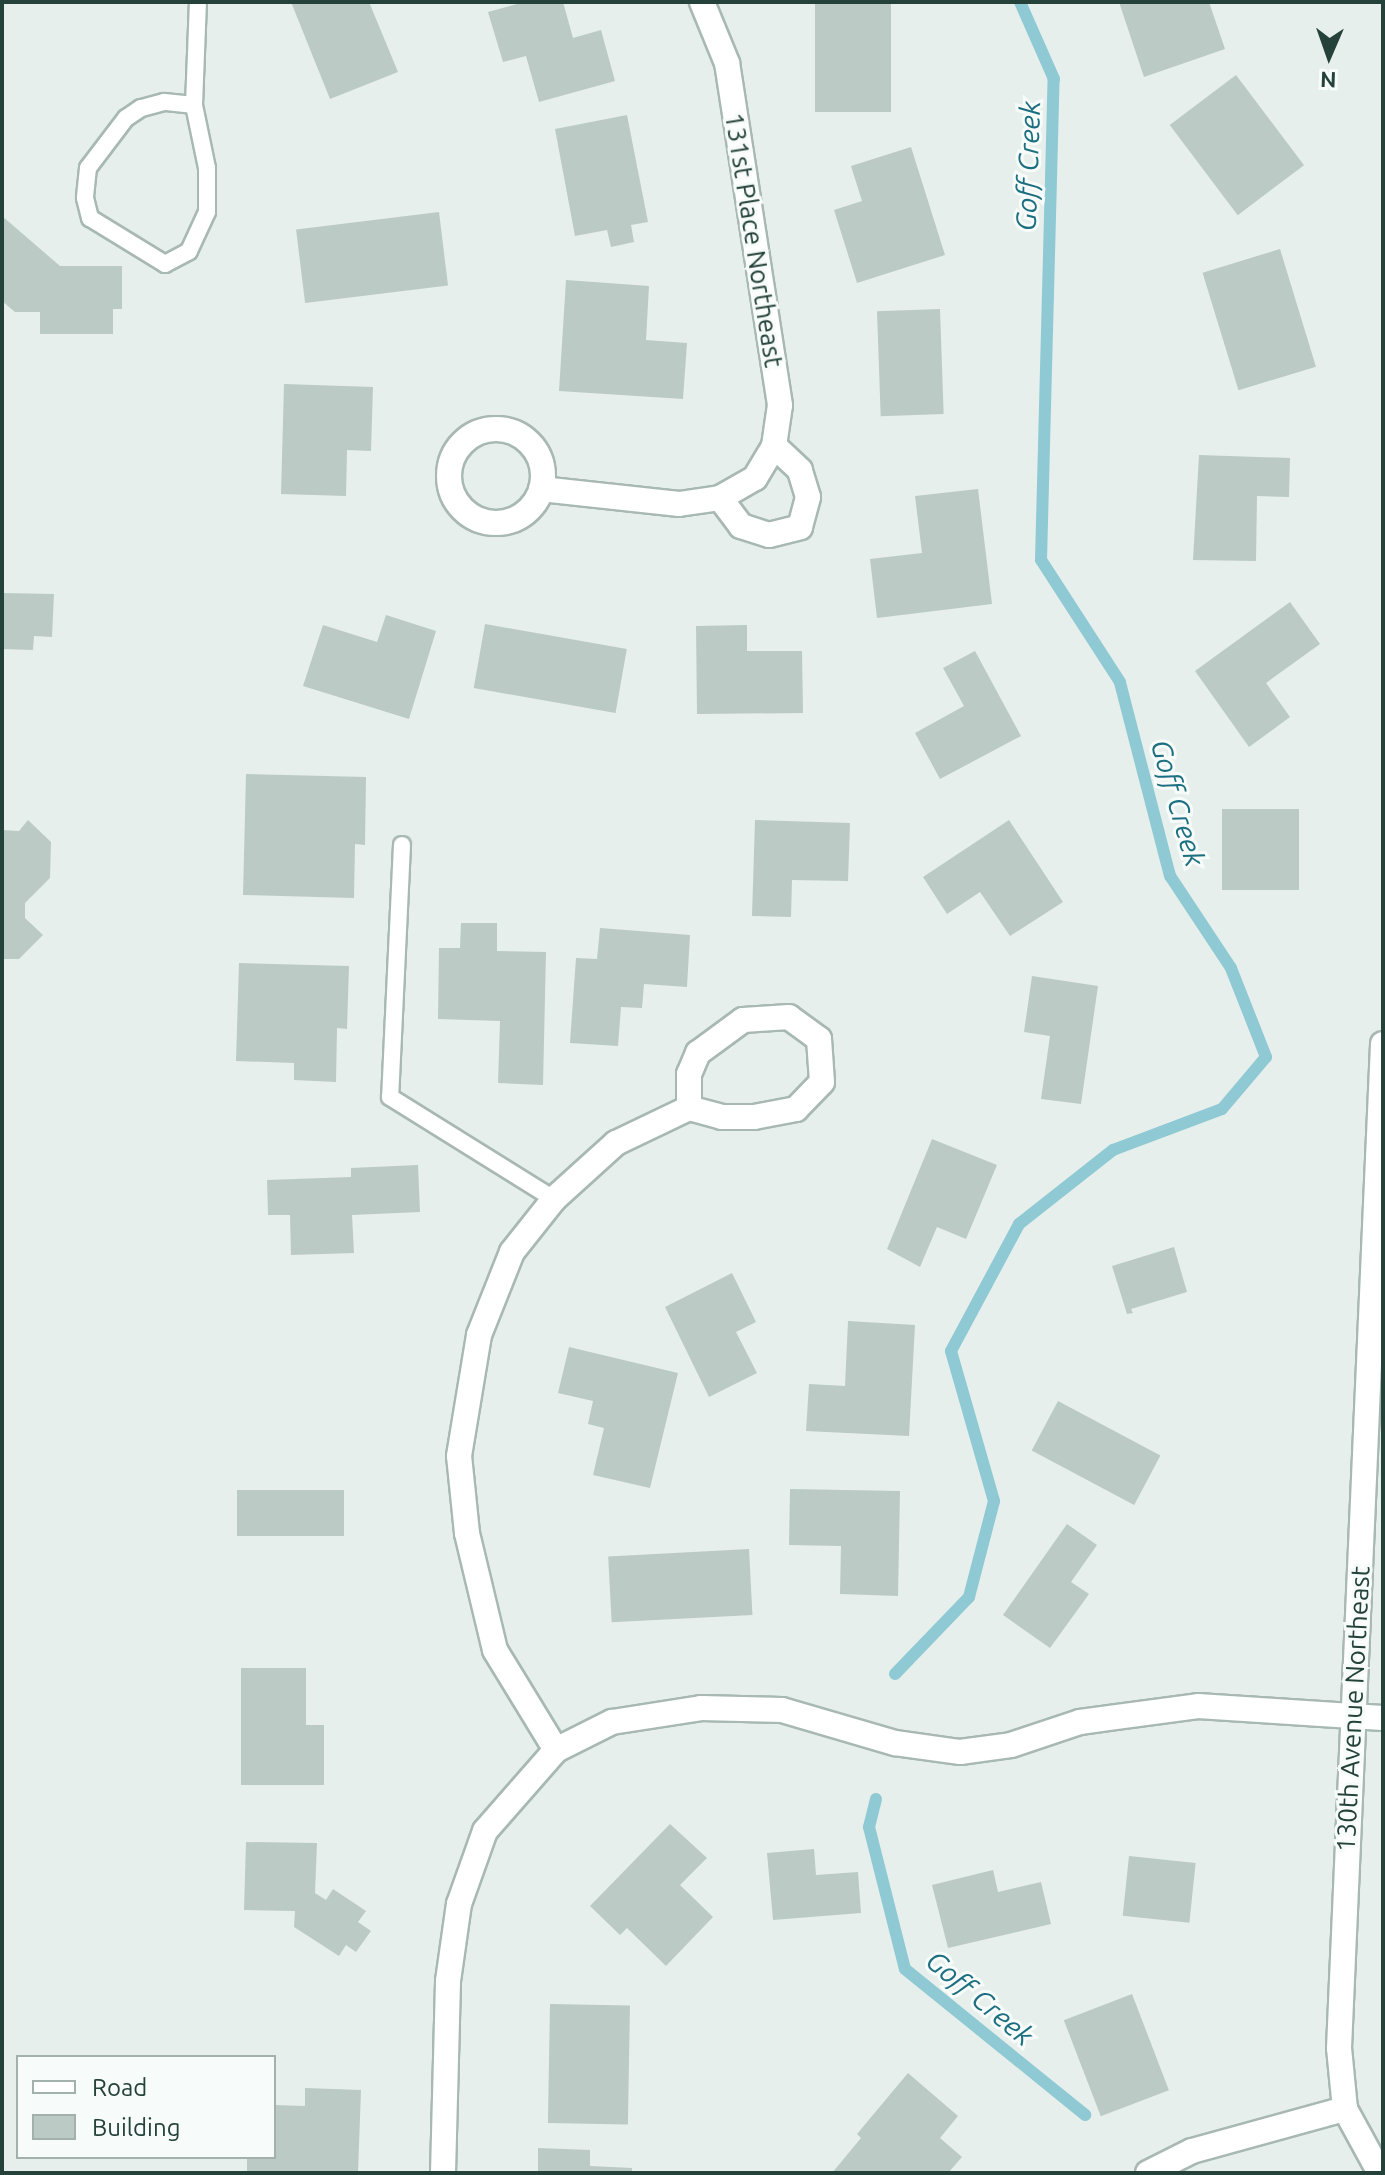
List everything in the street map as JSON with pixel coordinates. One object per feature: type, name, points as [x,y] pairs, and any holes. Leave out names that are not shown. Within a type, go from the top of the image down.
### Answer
[{"type":"street","name":"131st Place Northeast","points":[[708,4],[727,63],[780,405],[774,446],[755,478],[720,498]]},
{"type":"street","points":[[541,489],[679,504],[720,498],[741,526],[769,535],[800,527],[808,497],[800,470],[774,446]]},
{"type":"street","points":[[556,1750],[495,1650],[467,1533],[459,1456],[479,1335],[512,1252],[554,1199],[616,1143],[689,1108],[722,1117],[754,1117],[796,1109],[822,1082],[819,1039],[789,1017],[743,1020],[698,1053],[689,1074],[689,1108]]},
{"type":"street","name":"130th Avenue Northeast","points":[[1380,2173],[1345,2109],[1339,2048],[1351,1716],[1383,1044]]},
{"type":"street","points":[[443,2173],[448,1981],[459,1904],[485,1831],[556,1750],[612,1722],[701,1708],[782,1710],[895,1743],[960,1752],[1011,1745],[1080,1722],[1198,1706],[1383,1718]]},
{"type":"street","points":[[1148,2173],[1192,2151],[1345,2109]]},
{"type":"lane","points":[[194,105],[164,102],[141,108],[126,118],[88,168],[85,198],[90,218],[165,264],[189,251],[207,212],[207,168],[194,105],[198,2]]},
{"type":"lane","points":[[402,845],[390,1097],[554,1199]]},
{"type":"building","points":[[291,2],[369,2],[398,72],[330,99]]},
{"type":"building","points":[[524,2],[563,2],[573,38],[601,30],[615,81],[539,102],[526,56],[503,62],[488,12]]},
{"type":"building","points":[[815,2],[891,2],[891,112],[815,112]]},
{"type":"building","points":[[1119,2],[1209,2],[1225,49],[1144,77]]},
{"type":"building","points":[[1236,75],[1304,165],[1238,215],[1170,125]]},
{"type":"building","points":[[627,115],[648,222],[631,225],[634,242],[611,247],[607,230],[575,236],[555,129]]},
{"type":"building","points":[[911,147],[945,255],[857,283],[834,210],[862,201],[851,166]]},
{"type":"building","points":[[439,212],[448,285],[305,303],[296,230]]},
{"type":"building","points":[[2,216],[60,266],[122,266],[122,309],[113,309],[113,334],[40,334],[40,312],[15,312],[2,301]]},
{"type":"building","points":[[1280,249],[1316,367],[1239,390],[1203,273]]},
{"type":"building","points":[[566,280],[649,286],[646,340],[687,343],[683,399],[559,391]]},
{"type":"building","points":[[940,309],[944,414],[881,416],[877,311]]},
{"type":"building","points":[[284,384],[373,387],[371,451],[347,450],[346,496],[281,494]]},
{"type":"building","points":[[1199,455],[1290,458],[1289,497],[1257,496],[1256,561],[1193,560]]},
{"type":"building","points":[[978,489],[992,604],[877,618],[870,559],[922,553],[915,496]]},
{"type":"building","points":[[2,593],[54,594],[52,637],[34,636],[33,650],[2,649]]},
{"type":"building","points":[[1290,602],[1320,644],[1266,683],[1290,717],[1249,747],[1195,671]]},
{"type":"building","points":[[386,615],[436,631],[409,719],[303,686],[323,625],[377,642]]},
{"type":"building","points":[[485,624],[627,649],[616,713],[474,688]]},
{"type":"building","points":[[747,625],[747,651],[802,651],[803,713],[697,714],[696,626]]},
{"type":"building","points":[[975,651],[1021,736],[940,779],[915,733],[964,706],[943,668]]},
{"type":"building","points":[[246,774],[366,777],[365,845],[355,844],[354,898],[243,895]]},
{"type":"building","points":[[1222,809],[1299,809],[1299,890],[1222,890]]},
{"type":"building","points":[[28,820],[51,842],[50,878],[25,903],[25,918],[43,935],[19,959],[2,959],[2,830],[19,831]]},
{"type":"building","points":[[755,820],[850,823],[848,881],[792,880],[791,917],[752,916]]},
{"type":"building","points":[[1009,820],[1063,902],[1010,936],[980,892],[947,914],[923,877]]},
{"type":"building","points":[[461,923],[497,923],[497,951],[546,952],[543,1085],[498,1083],[500,1021],[438,1019],[439,948],[460,948]]},
{"type":"building","points":[[600,928],[690,935],[687,987],[644,984],[642,1008],[621,1007],[618,1046],[570,1043],[576,958],[597,959]]},
{"type":"building","points":[[239,963],[349,966],[347,1029],[337,1028],[336,1082],[294,1080],[294,1063],[236,1061]]},
{"type":"building","points":[[1032,976],[1098,986],[1081,1104],[1041,1099],[1050,1036],[1024,1032]]},
{"type":"building","points":[[932,1139],[997,1165],[966,1239],[937,1227],[920,1267],[887,1249]]},
{"type":"building","points":[[418,1165],[420,1212],[352,1215],[354,1253],[291,1255],[290,1215],[268,1215],[267,1180],[351,1177],[351,1168]]},
{"type":"building","points":[[1174,1247],[1187,1292],[1131,1309],[1133,1313],[1127,1314],[1112,1266]]},
{"type":"building","points":[[732,1273],[756,1322],[736,1332],[757,1373],[709,1397],[665,1307]]},
{"type":"building","points":[[848,1321],[915,1325],[909,1436],[806,1431],[809,1384],[845,1386]]},
{"type":"building","points":[[569,1347],[678,1373],[650,1488],[593,1475],[604,1428],[588,1424],[593,1401],[558,1393]]},
{"type":"building","points":[[1058,1401],[1160,1455],[1134,1505],[1032,1450]]},
{"type":"building","points":[[790,1489],[900,1491],[898,1596],[840,1594],[841,1546],[789,1545]]},
{"type":"building","points":[[237,1490],[344,1490],[344,1536],[237,1536]]},
{"type":"building","points":[[1067,1524],[1097,1545],[1071,1582],[1089,1594],[1050,1648],[1003,1615]]},
{"type":"building","points":[[749,1549],[752,1615],[612,1622],[608,1556]]},
{"type":"building","points":[[241,1668],[306,1668],[306,1725],[324,1725],[324,1785],[241,1785]]},
{"type":"building","points":[[670,1824],[707,1858],[680,1885],[713,1917],[666,1966],[627,1928],[620,1935],[590,1906]]},
{"type":"building","points":[[246,1842],[317,1843],[315,1893],[326,1900],[333,1889],[366,1911],[358,1922],[371,1931],[356,1952],[346,1945],[339,1956],[294,1927],[295,1911],[244,1910]]},
{"type":"building","points":[[814,1849],[816,1875],[858,1872],[861,1913],[773,1920],[767,1853]]},
{"type":"building","points":[[1129,1856],[1196,1863],[1189,1923],[1123,1916]]},
{"type":"building","points":[[993,1870],[998,1892],[1041,1882],[1051,1924],[948,1948],[932,1885]]},
{"type":"building","points":[[1132,1994],[1169,2090],[1101,2116],[1064,2020]]},
{"type":"building","points":[[550,2004],[630,2005],[628,2124],[548,2123]]},
{"type":"building","points":[[908,2073],[958,2116],[940,2138],[962,2157],[948,2173],[832,2173],[861,2138],[857,2134]]},
{"type":"building","points":[[305,2088],[361,2090],[358,2173],[247,2173],[247,2159],[276,2159],[276,2105],[305,2106]]},
{"type":"building","points":[[538,2148],[590,2150],[590,2166],[632,2168],[632,2173],[538,2173]]},
{"type":"waterway","name":"Goff Creek","points":[[895,1674],[969,1597],[994,1501],[951,1351],[1019,1224],[1113,1150],[1222,1109],[1266,1057],[1231,968],[1170,876],[1120,682],[1041,560],[1054,79],[1020,2]]},
{"type":"waterway","name":"Goff Creek","points":[[876,1799],[869,1827],[905,1969],[1085,2115]]}]
